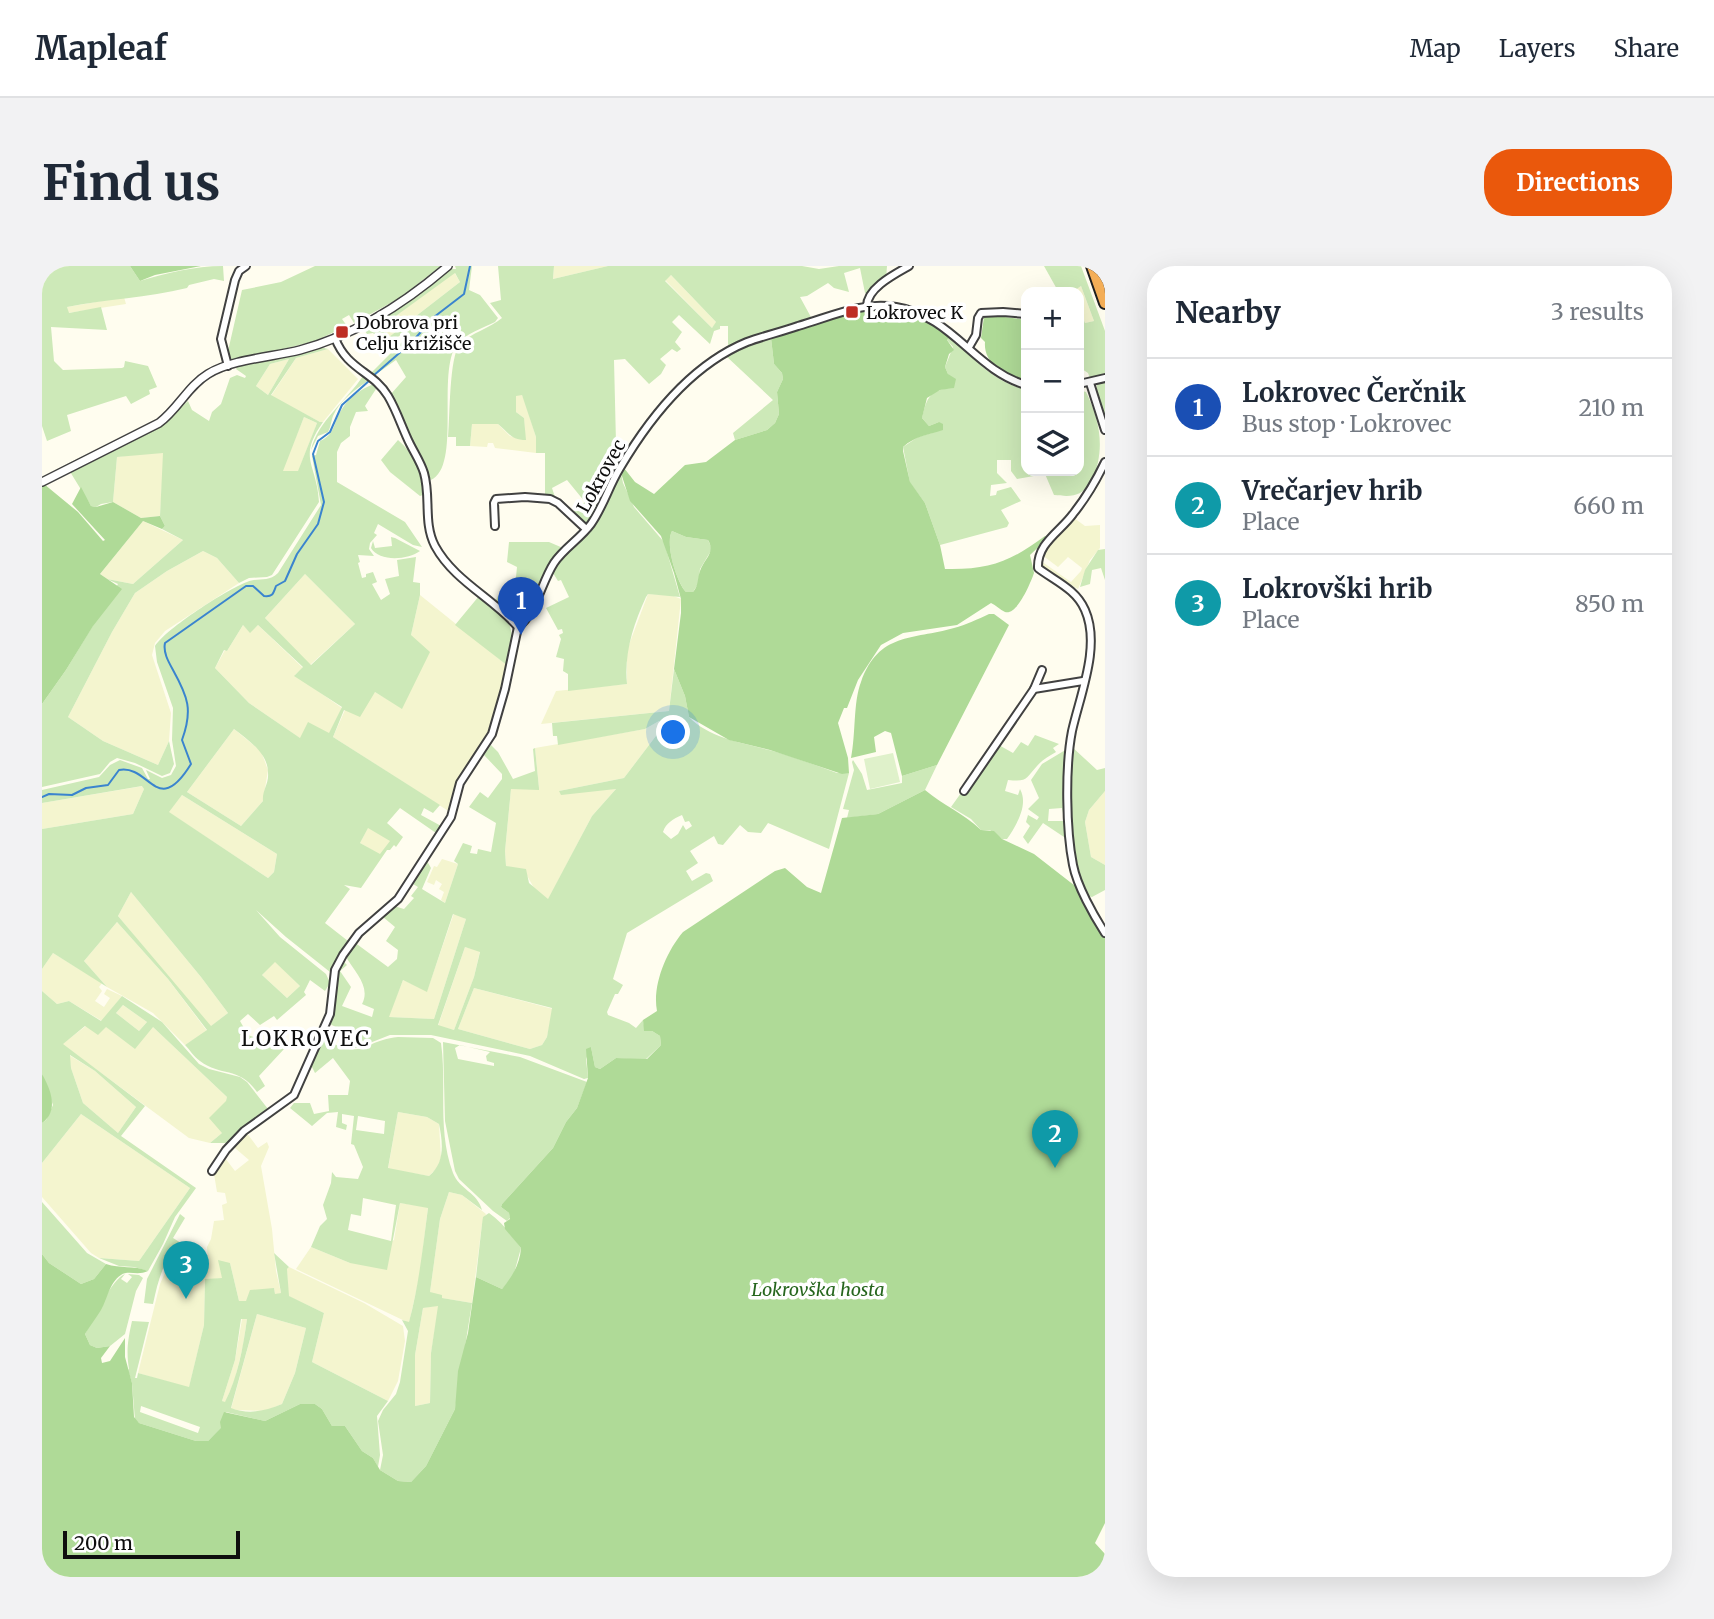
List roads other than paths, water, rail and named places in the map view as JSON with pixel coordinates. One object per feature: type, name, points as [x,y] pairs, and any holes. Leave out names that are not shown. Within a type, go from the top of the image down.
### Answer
[{"type":"highway","points":[[1092,266],[1105,303]]},
{"type":"street","points":[[228,366],[221,339],[235,280],[239,271],[246,266]]},
{"type":"street","points":[[42,482],[159,423],[172,413],[208,374],[228,366],[335,338],[407,300],[448,266]]},
{"type":"street","points":[[867,306],[869,295],[909,266]]},
{"type":"street","name":"Lokrovec","points":[[212,1171],[226,1150],[250,1125],[294,1094],[330,1014],[335,970],[343,955],[359,933],[398,899],[451,817],[460,783],[492,734],[519,627],[527,620],[555,562],[586,529],[635,444],[663,406],[720,356],[747,342],[867,306],[896,307],[916,312],[945,327],[1000,375],[1021,383]]},
{"type":"street","points":[[969,347],[976,335],[981,313],[1021,314]]},
{"type":"street","points":[[335,338],[345,357],[372,379],[389,398],[424,472],[428,521],[437,549],[458,576],[505,612],[519,627]]},
{"type":"street","points":[[1084,384],[1101,379]]},
{"type":"street","points":[[1090,383],[1105,430]]},
{"type":"street","points":[[1105,462],[1074,513],[1041,549],[1038,558],[1038,568],[1077,595],[1086,612],[1090,649],[1069,752],[1071,847],[1078,882],[1105,933]]},
{"type":"street","points":[[495,526],[496,499],[540,497],[558,503],[586,529]]},
{"type":"street","points":[[964,791],[1034,689],[1042,670]]},
{"type":"street","points":[[1034,689],[1083,681]]},
{"type":"waterway","points":[[373,376],[412,342],[434,317],[464,294],[470,266]]},
{"type":"waterway","points":[[42,797],[49,794],[72,795],[86,788],[108,785],[119,770],[130,770],[161,788],[170,787],[179,780],[191,764],[182,740],[188,712],[182,688],[166,656],[165,643],[246,586],[253,586],[264,596],[269,596],[276,586],[285,581],[297,554],[318,524],[324,502],[313,454],[318,441],[330,432],[342,405],[370,380]]},
{"type":"place","name":"Lokrovec K","points":[[852,312]]},
{"type":"place","name":"Dobrova pri Celju križišče","points":[[342,332]]},
{"type":"place","name":"Lokrovec Čerčnik","points":[[521,635]]},
{"type":"place","name":"Vrečarjev hrib","points":[[1055,1168]]},
{"type":"place","name":"Lokrovški hrib","points":[[186,1299]]},
{"type":"district","name":"LOKROVEC","points":[[306,1038]]},
{"type":"park label","name":"Lokrovška hosta","points":[[818,1289]]}]
